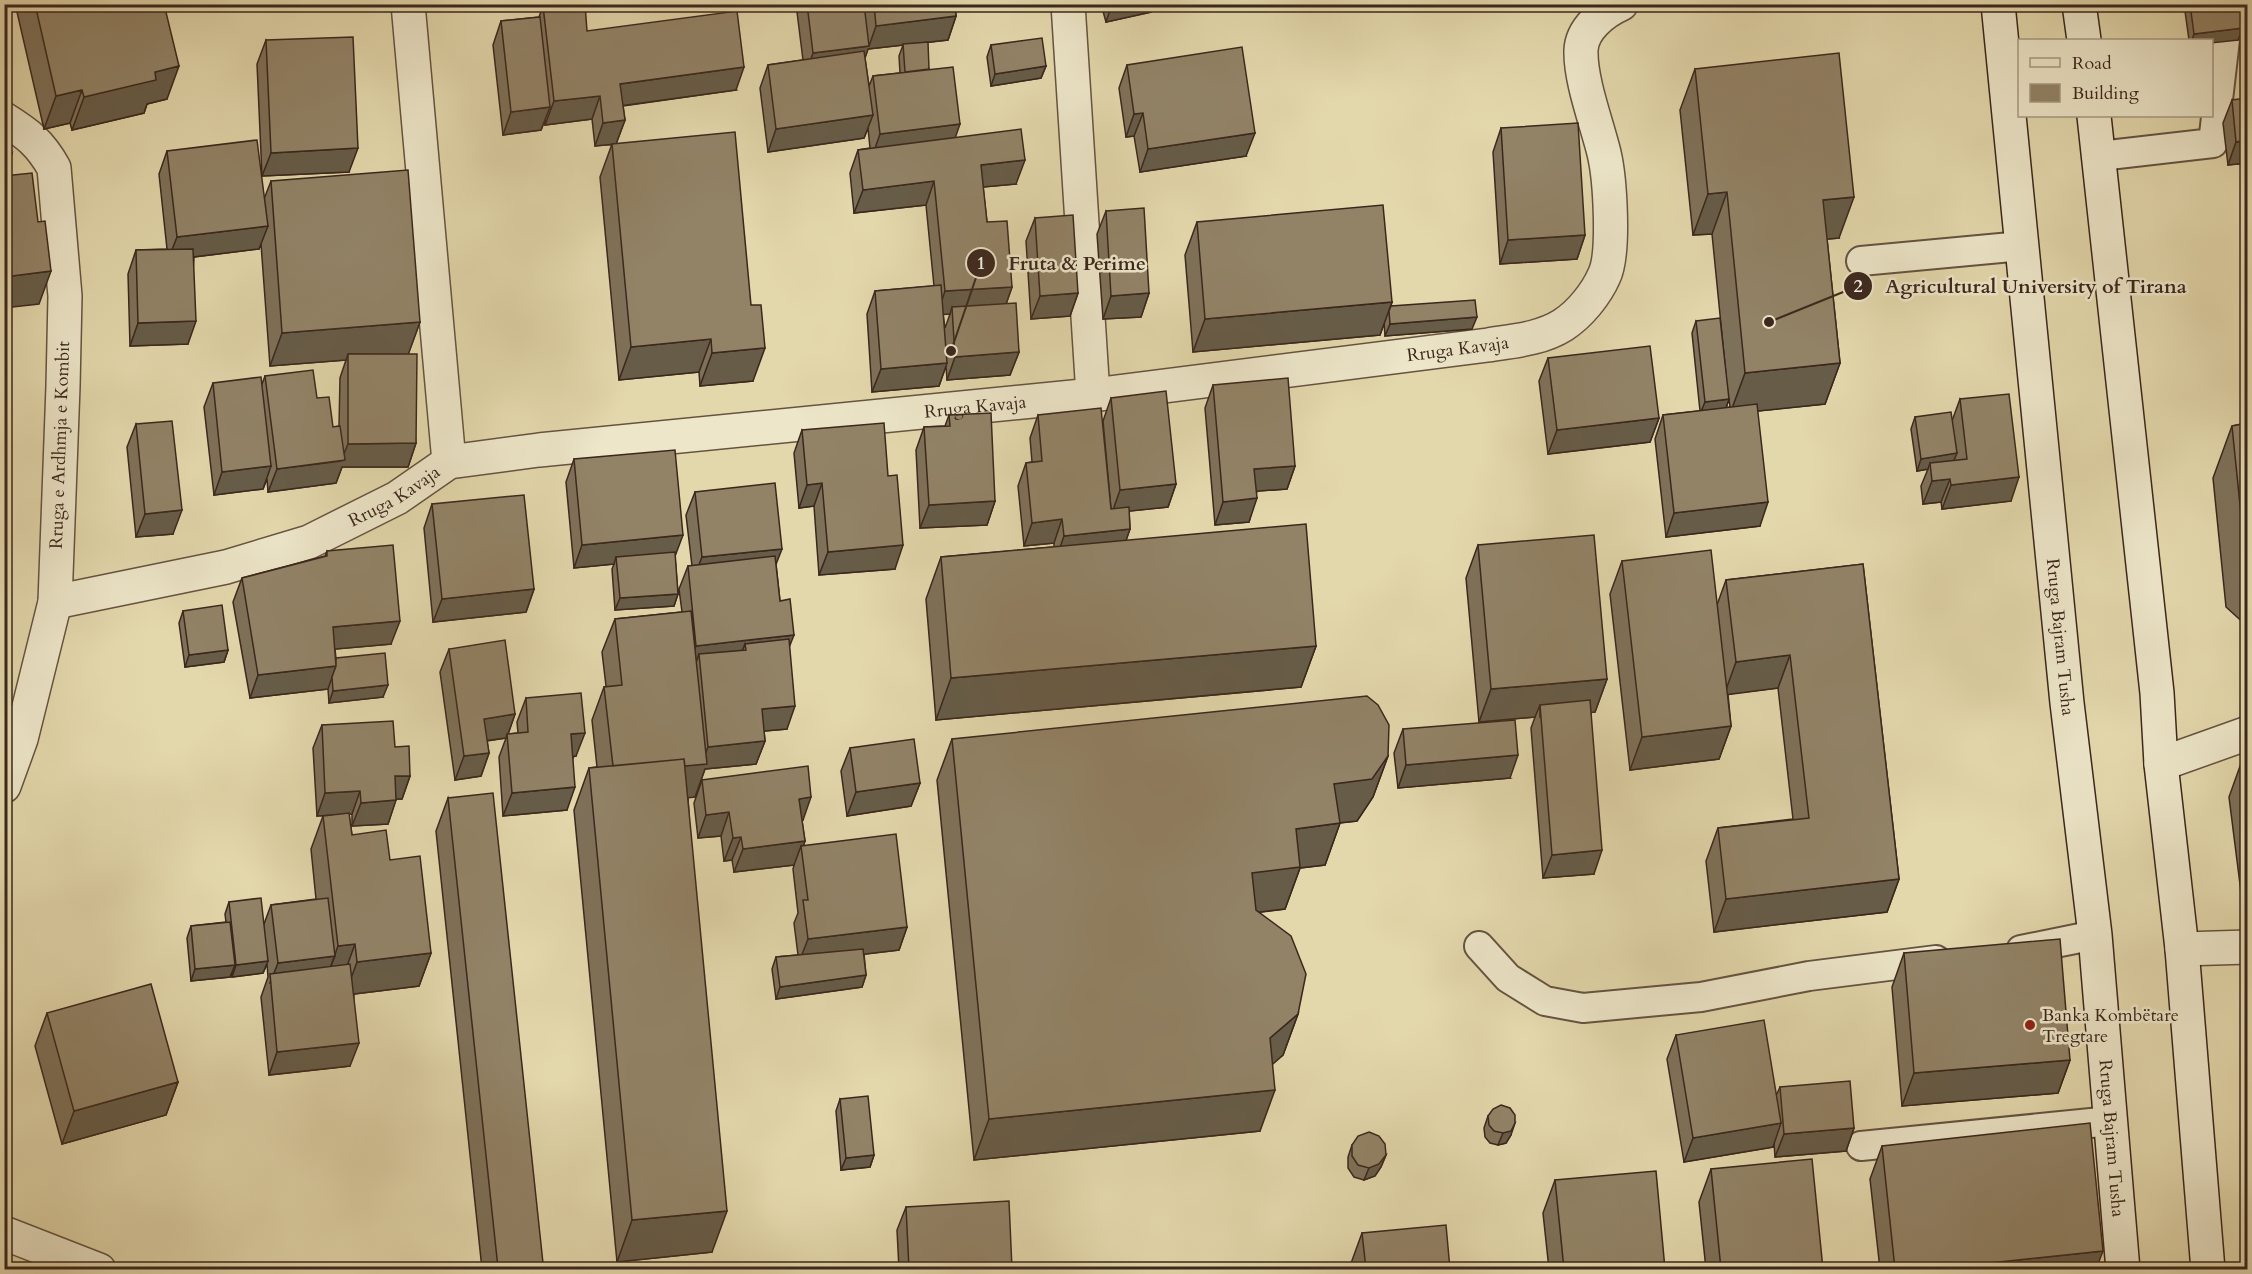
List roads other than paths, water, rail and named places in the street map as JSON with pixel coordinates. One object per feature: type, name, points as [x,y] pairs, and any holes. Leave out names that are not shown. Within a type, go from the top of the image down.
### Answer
[{"type":"street","points":[[408,4],[449,462]]},
{"type":"street","points":[[1068,4],[1093,395]]},
{"type":"street","name":"Rruga Kavaja","points":[[55,602],[226,567],[309,542],[397,498],[449,462],[539,450],[1093,395],[1531,338],[1563,325],[1587,304],[1605,275],[1610,241],[1605,157],[1585,80],[1581,49],[1588,28],[1612,8],[1621,4]]},
{"type":"street","name":"Rruga Bajram Tusha","points":[[1998,4],[2067,703],[2096,935],[2123,1269]]},
{"type":"street","points":[[2079,4],[2084,39]]},
{"type":"street","points":[[2094,117],[2157,693],[2162,764],[2182,949],[2208,1269]]},
{"type":"street","name":"Rruga e Ardhmja e Kombit","points":[[4,119],[26,133],[44,149],[54,168],[65,296],[55,602],[21,739],[4,786]]},
{"type":"street","points":[[2162,764],[2247,733]]},
{"type":"street","points":[[2182,949],[2247,947]]},
{"type":"street","points":[[4,1233],[99,1269]]},
{"type":"lane","points":[[2100,156],[2212,143],[2226,31]]},
{"type":"lane","points":[[1861,261],[2022,246]]},
{"type":"lane","points":[[1998,953],[2096,935]]},
{"type":"lane","points":[[1479,946],[1508,978],[1545,1001],[1583,1008],[1701,997],[1809,976],[1963,957]]},
{"type":"lane","points":[[1861,1146],[2111,1121]]},
{"type":"place","name":"Agricultural University of Tirana","points":[[1769,322]]},
{"type":"place","name":"Fruta & Perime","points":[[951,351]]},
{"type":"place","name":"Banka Kombëtare Tregtare","points":[[2030,1025]]}]
